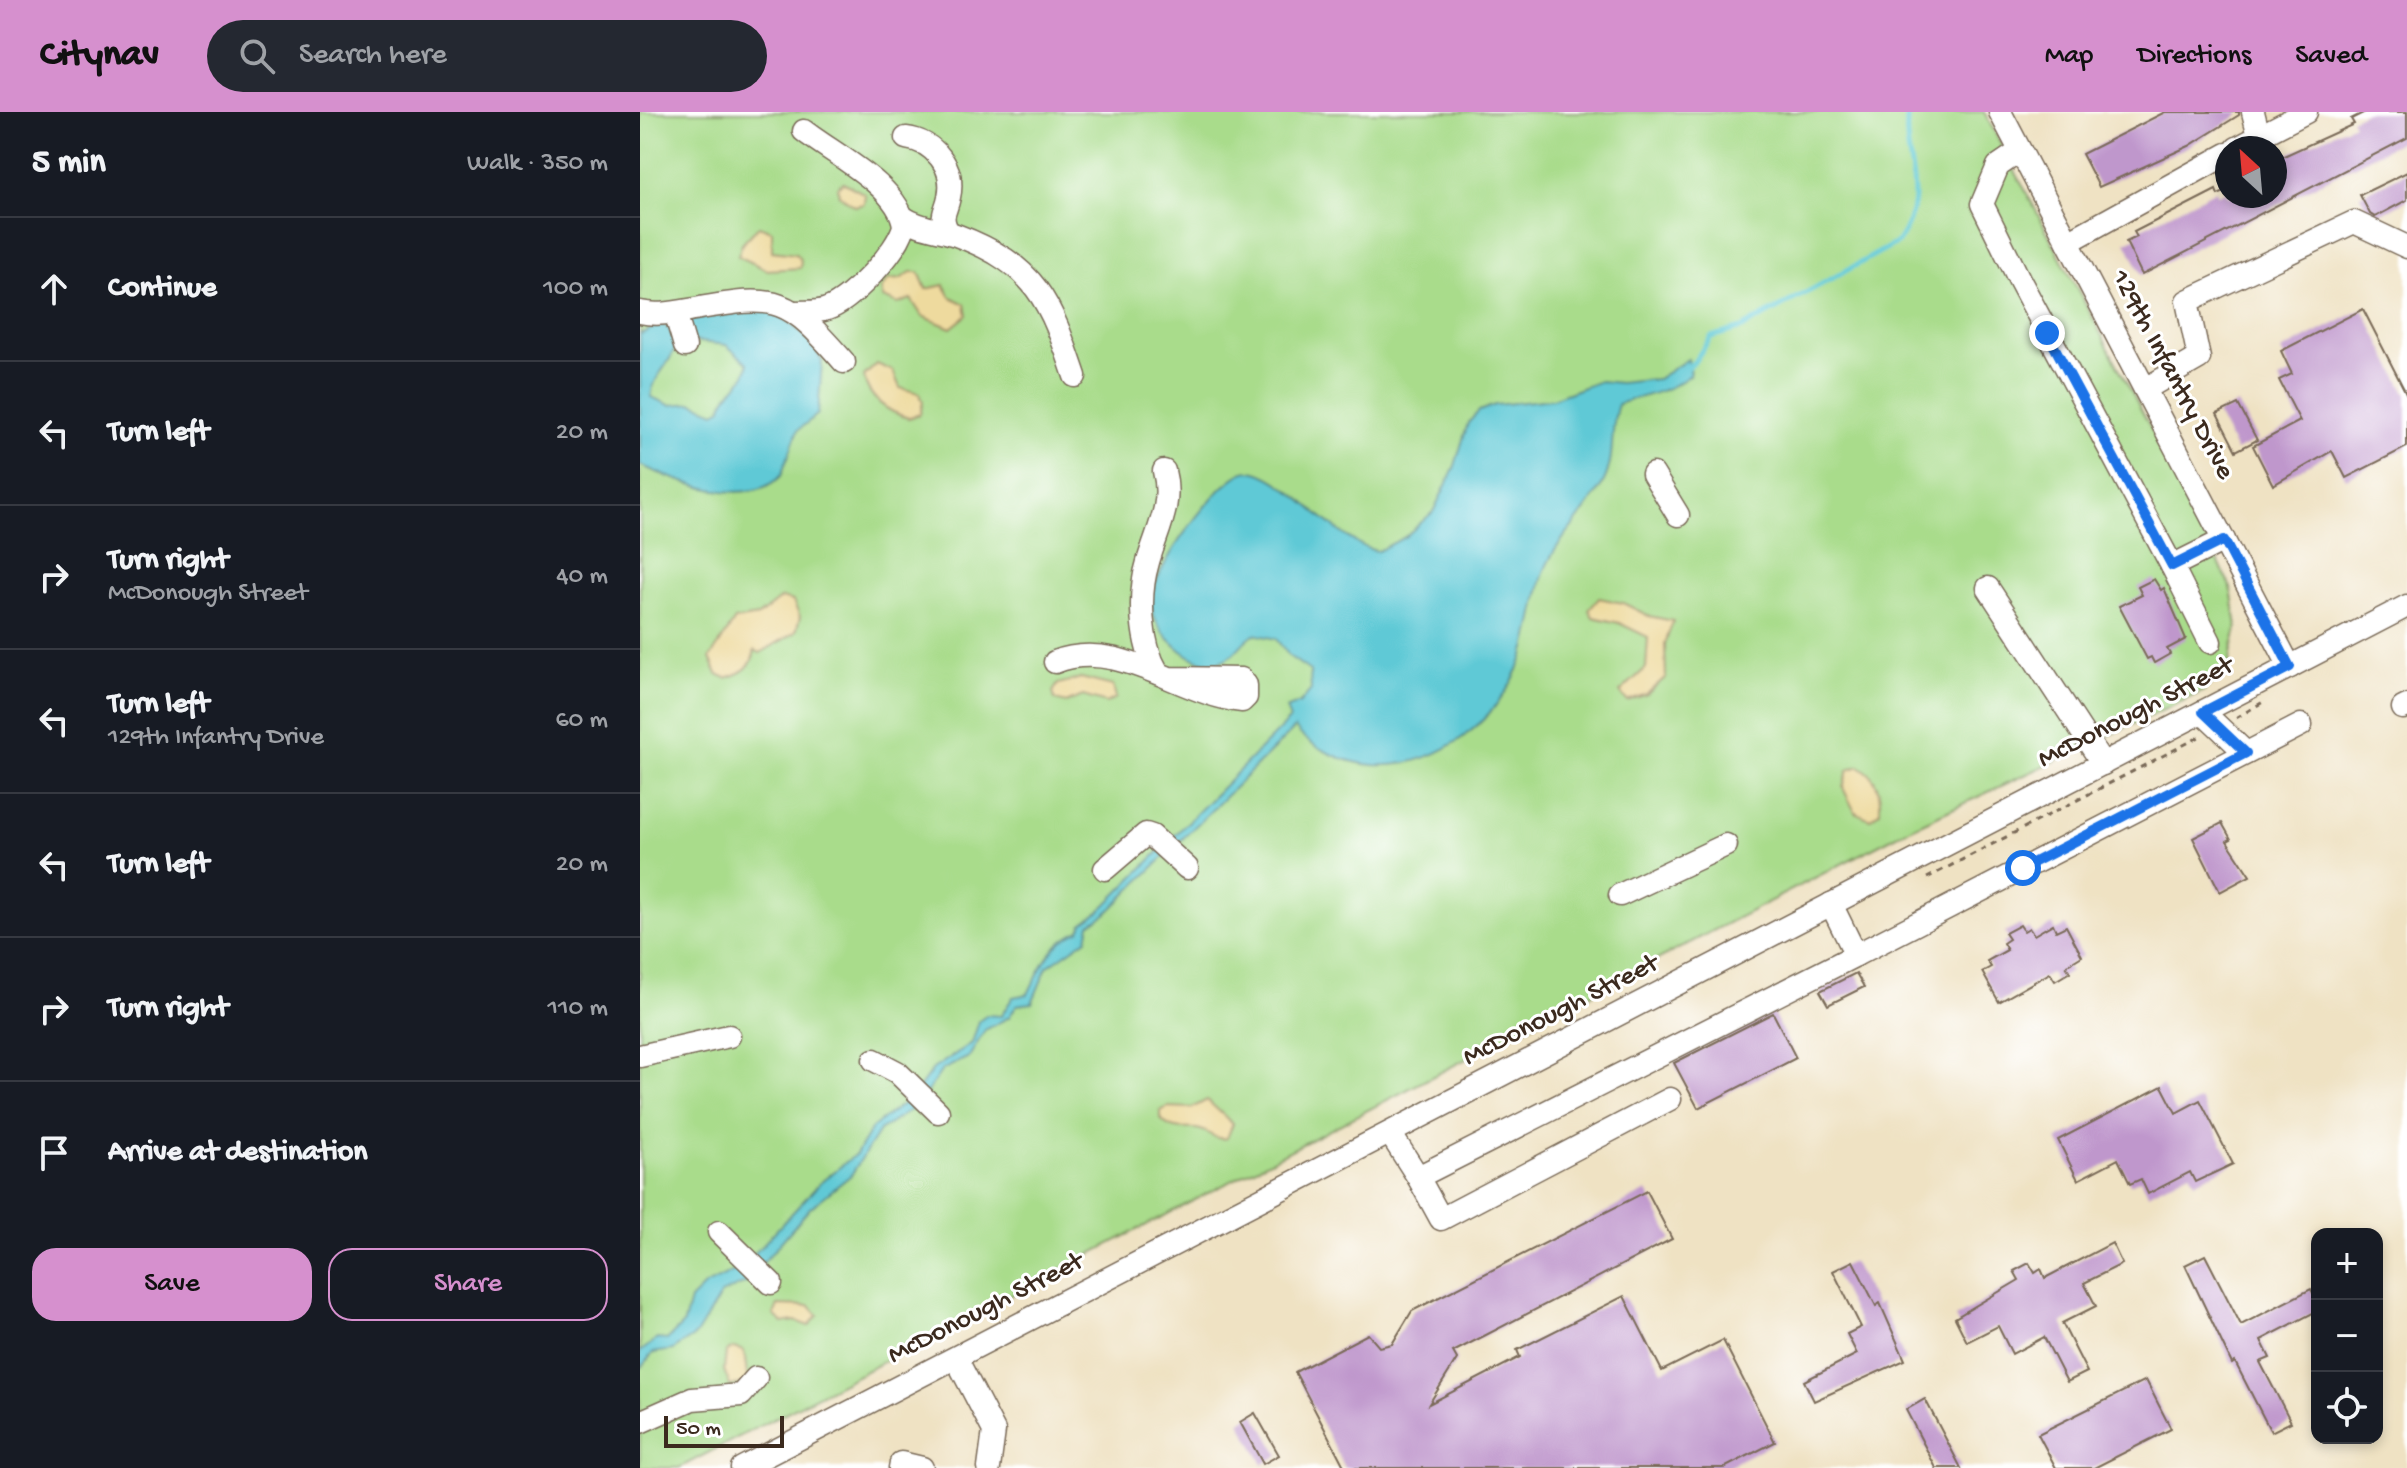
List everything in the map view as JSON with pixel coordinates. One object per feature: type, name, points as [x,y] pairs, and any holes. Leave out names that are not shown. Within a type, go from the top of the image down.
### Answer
[{"type":"street","name":"129th Infantry Drive","points":[[2000,112],[2290,667]]},
{"type":"street","points":[[2253,112],[2259,136],[2306,112]]},
{"type":"street","points":[[804,131],[878,185],[923,224],[986,248],[1031,281],[1052,308],[1075,376]]},
{"type":"street","points":[[640,312],[680,312],[745,299],[795,312],[816,312],[844,300],[923,224],[950,189],[941,159],[933,147],[906,138]]},
{"type":"street","points":[[2020,151],[1998,166],[1982,204],[2210,642]]},
{"type":"street","points":[[2068,242],[2215,161]]},
{"type":"street","points":[[2145,389],[2199,358],[2187,301],[2354,222],[2407,247]]},
{"type":"street","points":[[680,312],[677,319],[685,346]]},
{"type":"street","points":[[795,312],[844,362]]},
{"type":"street","points":[[1055,662],[1099,656],[1164,675],[1150,656],[1142,608],[1144,576],[1167,500],[1164,471]]},
{"type":"street","points":[[1653,474],[1678,515]]},
{"type":"street","points":[[2172,566],[2224,540]]},
{"type":"street","points":[[1988,588],[2103,764]]},
{"type":"street","name":"McDonough Street","points":[[742,1468],[2407,606]]},
{"type":"street","points":[[2203,712],[2246,753]]},
{"type":"street","points":[[1418,1177],[2301,725]]},
{"type":"street","points":[[1105,869],[1142,836],[1155,838],[1182,863]]},
{"type":"street","points":[[1620,895],[1726,845]]},
{"type":"street","points":[[1831,904],[1856,955]]},
{"type":"street","points":[[640,1056],[729,1036]]},
{"type":"street","points":[[874,1060],[889,1065],[932,1107]]},
{"type":"street","points":[[1390,1133],[1441,1219],[1670,1099]]},
{"type":"street","points":[[719,1232],[764,1277]]},
{"type":"street","points":[[956,1358],[994,1431],[989,1468]]},
{"type":"street","points":[[640,1422],[692,1399],[741,1395],[756,1378]]},
{"type":"street","points":[[900,1468],[901,1463],[922,1468]]},
{"type":"green space","points":[[640,112],[1984,112],[2196,514],[2231,588],[2237,627],[2229,664],[2204,691],[1905,831],[679,1468],[640,1468]]},
{"type":"sand","points":[[843,182],[865,194],[864,204],[855,206],[839,195],[837,187]]},
{"type":"sand","points":[[759,226],[772,231],[772,251],[796,254],[801,260],[800,268],[767,270],[738,256],[742,244]]},
{"type":"sand","points":[[911,272],[919,272],[926,289],[944,285],[951,297],[965,304],[967,315],[951,328],[922,316],[911,299],[898,304],[883,298],[881,289],[888,280],[900,279]]},
{"type":"sand","points":[[877,364],[893,371],[900,388],[919,393],[923,402],[920,414],[909,418],[901,416],[874,398],[864,376]]},
{"type":"sand","points":[[781,598],[793,601],[800,617],[796,632],[760,653],[755,650],[749,665],[737,674],[726,678],[717,674],[710,658],[735,620],[758,616]]},
{"type":"sand","points":[[1599,598],[1673,621],[1665,644],[1666,677],[1647,694],[1627,701],[1620,692],[1646,668],[1648,637],[1619,623],[1593,617],[1589,610]]},
{"type":"sand","points":[[1081,678],[1113,686],[1116,698],[1106,703],[1083,696],[1066,703],[1055,700],[1053,692],[1058,684]]},
{"type":"sand","points":[[1859,766],[1874,780],[1879,791],[1880,811],[1870,819],[1855,812],[1843,788],[1848,770]]},
{"type":"sand","points":[[1207,1100],[1233,1124],[1227,1138],[1218,1138],[1200,1130],[1173,1127],[1160,1118],[1160,1111],[1168,1107],[1192,1108]]},
{"type":"sand","points":[[778,1305],[810,1306],[818,1315],[809,1326],[795,1321],[783,1323],[774,1315]]},
{"type":"sand","points":[[733,1348],[744,1351],[748,1383],[730,1386],[724,1370],[726,1352]]},
{"type":"water","points":[[773,309],[811,341],[822,361],[818,414],[798,430],[781,476],[767,486],[731,492],[691,484],[640,465],[640,334],[660,325],[668,327],[676,345],[655,383],[651,397],[670,405],[693,403],[715,412],[722,408],[727,396],[744,376],[748,363],[726,345],[692,341],[682,320]]},
{"type":"water","points":[[1688,359],[1690,375],[1681,381],[1664,390],[1618,404],[1608,472],[1544,572],[1524,655],[1501,699],[1485,718],[1445,748],[1398,764],[1363,764],[1340,758],[1310,742],[1295,728],[1106,914],[1090,924],[1087,939],[1047,967],[1032,1003],[1017,1005],[1009,1017],[985,1030],[969,1057],[942,1070],[918,1105],[879,1131],[851,1175],[810,1208],[746,1283],[721,1294],[696,1335],[673,1350],[653,1353],[640,1369],[640,1352],[657,1339],[667,1340],[684,1323],[690,1300],[704,1286],[742,1267],[820,1183],[856,1154],[872,1128],[914,1095],[933,1069],[972,1043],[979,1021],[987,1015],[1001,1016],[1013,997],[1028,994],[1054,948],[1099,912],[1290,719],[1286,709],[1300,703],[1311,690],[1310,671],[1290,657],[1276,639],[1254,634],[1226,659],[1206,662],[1191,657],[1176,646],[1154,616],[1151,601],[1162,569],[1190,526],[1223,488],[1238,475],[1250,471],[1264,475],[1348,537],[1378,551],[1405,537],[1433,512],[1454,469],[1468,423],[1479,411],[1495,405],[1552,399],[1600,381],[1620,383],[1657,379]]},
{"type":"building","points":[[2165,112],[2239,112],[2239,115],[2189,146],[2099,187],[2082,154]]},
{"type":"building","points":[[2365,112],[2407,112],[2407,138],[2287,200],[2287,155],[2354,124],[2351,119]]},
{"type":"building","points":[[2407,172],[2407,200],[2375,217],[2370,214],[2360,195]]},
{"type":"building","points":[[2215,191],[2215,208],[2272,208],[2142,275],[2126,242],[2137,237],[2134,232]]},
{"type":"building","points":[[2363,309],[2407,395],[2407,447],[2346,478],[2332,451],[2273,485],[2253,446],[2300,421],[2279,380],[2292,374],[2281,351]]},
{"type":"building","points":[[2238,404],[2257,440],[2236,451],[2217,414]]},
{"type":"building","points":[[2154,579],[2161,590],[2164,588],[2186,639],[2167,649],[2170,654],[2154,663],[2151,657],[2147,659],[2119,606],[2142,595],[2138,587]]},
{"type":"building","points":[[2222,823],[2231,839],[2227,841],[2250,876],[2220,892],[2193,838]]},
{"type":"building","points":[[2053,924],[2056,931],[2066,926],[2082,956],[2066,966],[2070,972],[2055,981],[2050,973],[1999,1002],[1982,972],[1991,967],[1987,961],[2007,950],[2003,943],[2009,939],[2005,933],[2020,925],[2024,931],[2029,928],[2034,935]]},
{"type":"building","points":[[1856,973],[1864,987],[1828,1005],[1820,991]]},
{"type":"building","points":[[1773,1013],[1796,1058],[1698,1108],[1674,1063]]},
{"type":"building","points":[[2162,1086],[2176,1113],[2200,1100],[2233,1164],[2195,1182],[2190,1172],[2148,1194],[2141,1179],[2130,1184],[2118,1159],[2078,1180],[2058,1140]]},
{"type":"building","points":[[1647,1191],[1672,1239],[1453,1352],[1457,1359],[1429,1404],[1520,1357],[1517,1350],[1624,1296],[1662,1371],[1723,1340],[1775,1442],[1724,1468],[1345,1468],[1295,1372],[1368,1334],[1379,1347],[1392,1344],[1412,1311]]},
{"type":"building","points":[[2112,1243],[2122,1264],[2084,1283],[2096,1306],[2062,1323],[2087,1372],[2067,1382],[2044,1337],[2012,1354],[1998,1326],[1967,1342],[1955,1318],[2019,1280],[2014,1271],[2029,1263],[2035,1273],[2041,1269],[2045,1278]]},
{"type":"building","points":[[2205,1255],[2241,1325],[2311,1289],[2311,1314],[2261,1340],[2270,1358],[2260,1362],[2291,1422],[2271,1432],[2235,1362],[2232,1364],[2185,1265]]},
{"type":"building","points":[[1853,1261],[1876,1306],[1880,1303],[1905,1360],[1814,1401],[1804,1381],[1857,1354],[1847,1334],[1861,1327],[1833,1271]]},
{"type":"building","points":[[2146,1380],[2171,1429],[2094,1468],[2056,1468],[2038,1434]]},
{"type":"building","points":[[1925,1399],[1961,1468],[1936,1468],[1906,1410]]},
{"type":"building","points":[[1255,1413],[1279,1455],[1263,1464],[1240,1422]]},
{"type":"waterway","points":[[1686,368],[1694,362],[1711,337],[1742,328],[1898,242],[1913,208],[1908,112]]},
{"type":"route","points":[[2023,868],[2246,753],[2203,712],[2290,667],[2224,540],[2172,566],[2047,333]]}]
